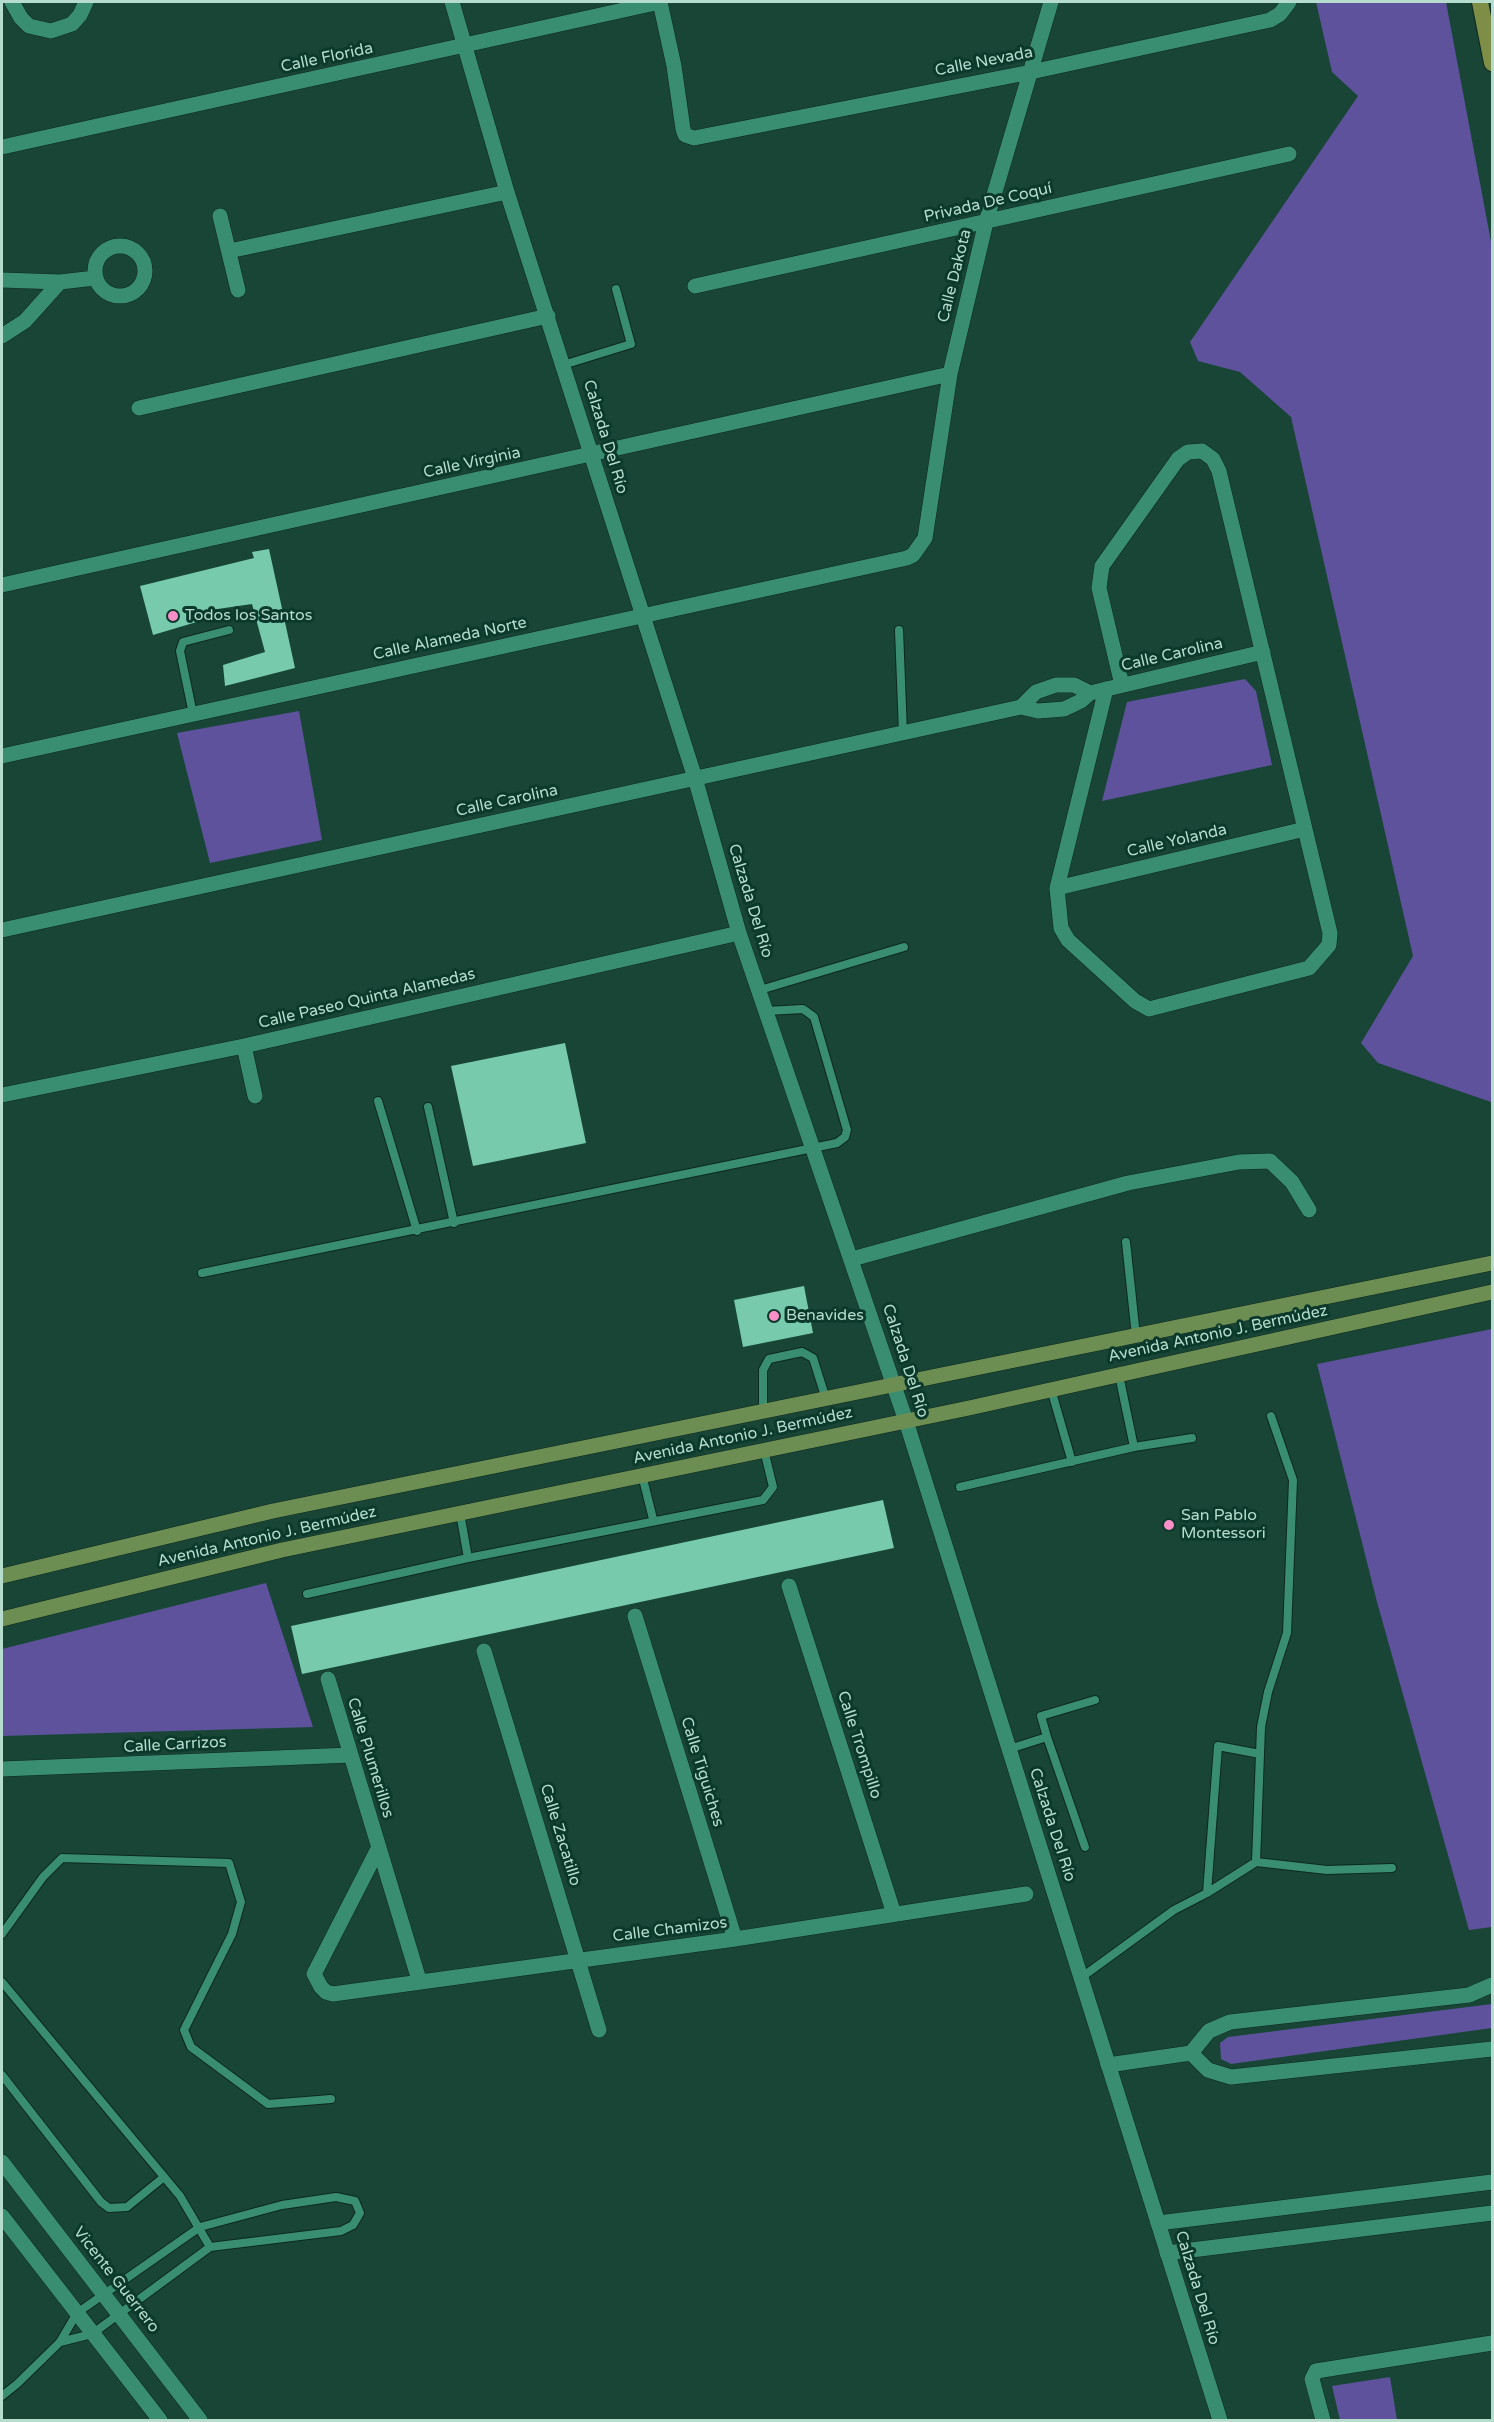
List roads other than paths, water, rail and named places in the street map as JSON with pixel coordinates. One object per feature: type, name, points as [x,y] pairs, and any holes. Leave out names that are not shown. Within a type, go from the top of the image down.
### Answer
[{"type":"highway","points":[[1480,2],[1492,63]]},
{"type":"main road","name":"Avenida Antonio J. Bermúdez","points":[[2,1576],[273,1511],[1492,1263]]},
{"type":"main road","name":"Avenida Antonio J. Bermúdez","points":[[2,1619],[282,1550],[906,1421],[1492,1292]]},
{"type":"street","points":[[12,2],[21,18],[29,26],[51,31],[72,24],[80,15],[86,2]]},
{"type":"street","name":"Calzada Del Río","points":[[452,2],[507,192],[695,778],[739,933],[906,1421],[1220,2421]]},
{"type":"street","name":"Calle Florida","points":[[2,147],[660,2],[674,66],[683,129]]},
{"type":"street","name":"Calle Dakota","points":[[907,558],[917,551],[925,538],[950,374],[986,222],[1051,2]]},
{"type":"street","name":"Calle Nevada","points":[[683,129],[689,138],[703,137],[1030,72],[1270,20],[1280,14],[1289,2]]},
{"type":"street","name":"Privada De Coquí","points":[[695,286],[1288,154]]},
{"type":"street","points":[[229,251],[507,192]]},
{"type":"street","points":[[220,216],[238,290]]},
{"type":"street","points":[[2,280],[60,282],[95,278]]},
{"type":"street","points":[[2,336],[24,321],[60,282]]},
{"type":"street","points":[[139,408],[548,315]]},
{"type":"street","name":"Calle Virginia","points":[[2,585],[591,456],[950,374]]},
{"type":"street","points":[[1106,689],[1058,888],[1061,928],[1068,940],[1135,1001],[1144,1007],[1154,1009],[1303,969],[1321,956],[1329,945],[1330,933],[1218,466],[1202,451],[1188,452],[1178,459],[1102,566],[1099,588],[1122,685]]},
{"type":"street","name":"Calle Alameda Norte","points":[[2,756],[907,558]]},
{"type":"street","name":"Calle Carolina","points":[[2,930],[1021,707],[1038,711],[1055,711],[1075,705],[1090,693],[1263,652]]},
{"type":"street","name":"Calle Carolina","points":[[1021,707],[1036,692],[1046,687],[1065,684],[1090,693]]},
{"type":"street","name":"Calle Yolanda","points":[[1058,888],[1305,829]]},
{"type":"street","name":"Calle Paseo Quinta Alamedas","points":[[2,1095],[244,1046],[739,933]]},
{"type":"street","points":[[244,1046],[255,1096]]},
{"type":"street","points":[[852,1258],[1128,1183],[1239,1162],[1269,1161],[1292,1182],[1310,1210]]},
{"type":"street","name":"Calle Trompillo","points":[[789,1586],[894,1914]]},
{"type":"street","name":"Calle Tiguiches","points":[[635,1616],[735,1939]]},
{"type":"street","name":"Calle Zacatillo","points":[[484,1651],[580,1960],[599,2030]]},
{"type":"street","name":"Calle Plumerillos","points":[[328,1679],[419,1980]]},
{"type":"street","name":"Calle Carrizos","points":[[2,1769],[351,1755]]},
{"type":"street","name":"Calle Chamizos","points":[[379,1847],[314,1974],[321,1987],[333,1994],[419,1980],[735,1939],[1026,1894]]},
{"type":"street","points":[[1108,2065],[1191,2053],[1209,2031],[1230,2022],[1469,1995],[1492,1985]]},
{"type":"street","points":[[1191,2053],[1208,2070],[1231,2077],[1492,2049]]},
{"type":"street","name":"Vicente Guerrero","points":[[2,2163],[201,2421]]},
{"type":"street","points":[[1158,2223],[1492,2182]]},
{"type":"street","points":[[1167,2253],[1492,2213]]},
{"type":"street","points":[[2,2216],[160,2421]]},
{"type":"street","points":[[1323,2421],[1312,2379],[1316,2371],[1492,2343]]},
{"type":"lane","points":[[563,365],[631,344],[616,290]]},
{"type":"lane","points":[[193,714],[180,651],[183,642],[229,630]]},
{"type":"lane","points":[[899,630],[903,733]]},
{"type":"lane","points":[[760,990],[904,947]]},
{"type":"lane","points":[[202,1273],[417,1231],[837,1143],[845,1137],[847,1130],[814,1017],[803,1009],[766,1011]]},
{"type":"lane","points":[[378,1101],[417,1231]]},
{"type":"lane","points":[[428,1107],[454,1223]]},
{"type":"lane","points":[[1126,1242],[1136,1336]]},
{"type":"lane","points":[[763,1412],[763,1370],[769,1359],[802,1352],[813,1358],[826,1399]]},
{"type":"lane","points":[[1119,1375],[1134,1448]]},
{"type":"lane","points":[[1052,1389],[1072,1462]]},
{"type":"lane","points":[[1256,1862],[1261,1727],[1268,1692],[1287,1633],[1293,1480],[1271,1416]]},
{"type":"lane","points":[[960,1486],[1134,1448],[1192,1438]]},
{"type":"lane","points":[[307,1594],[468,1557],[763,1500],[771,1493],[772,1487],[764,1450]]},
{"type":"lane","points":[[642,1475],[652,1520]]},
{"type":"lane","points":[[460,1513],[468,1557]]},
{"type":"lane","points":[[1085,1847],[1041,1716],[1095,1700]]},
{"type":"lane","points":[[1009,1749],[1047,1737]]},
{"type":"lane","points":[[1207,1893],[1218,1746],[1260,1754]]},
{"type":"lane","points":[[2,1934],[43,1877],[62,1858],[229,1863],[241,1902],[232,1934],[184,2030],[191,2047],[268,2104],[331,2099]]},
{"type":"lane","points":[[1082,1977],[1174,1910],[1207,1893],[1256,1862],[1327,1870],[1392,1868]]},
{"type":"lane","points":[[2,1982],[164,2177],[200,2227],[210,2247]]},
{"type":"lane","points":[[2,2075],[101,2202],[109,2208],[127,2207],[164,2177]]},
{"type":"lane","points":[[2,2396],[60,2342],[77,2313],[200,2227],[282,2205],[336,2197],[355,2201],[360,2212],[353,2225],[340,2231],[210,2247],[92,2334],[60,2342]]},
{"type":"place","name":"Todos los Santos","points":[[173,616]]},
{"type":"place","name":"Benavides","points":[[774,1316]]},
{"type":"place","name":"San Pablo Montessori","points":[[1169,1525]]}]
